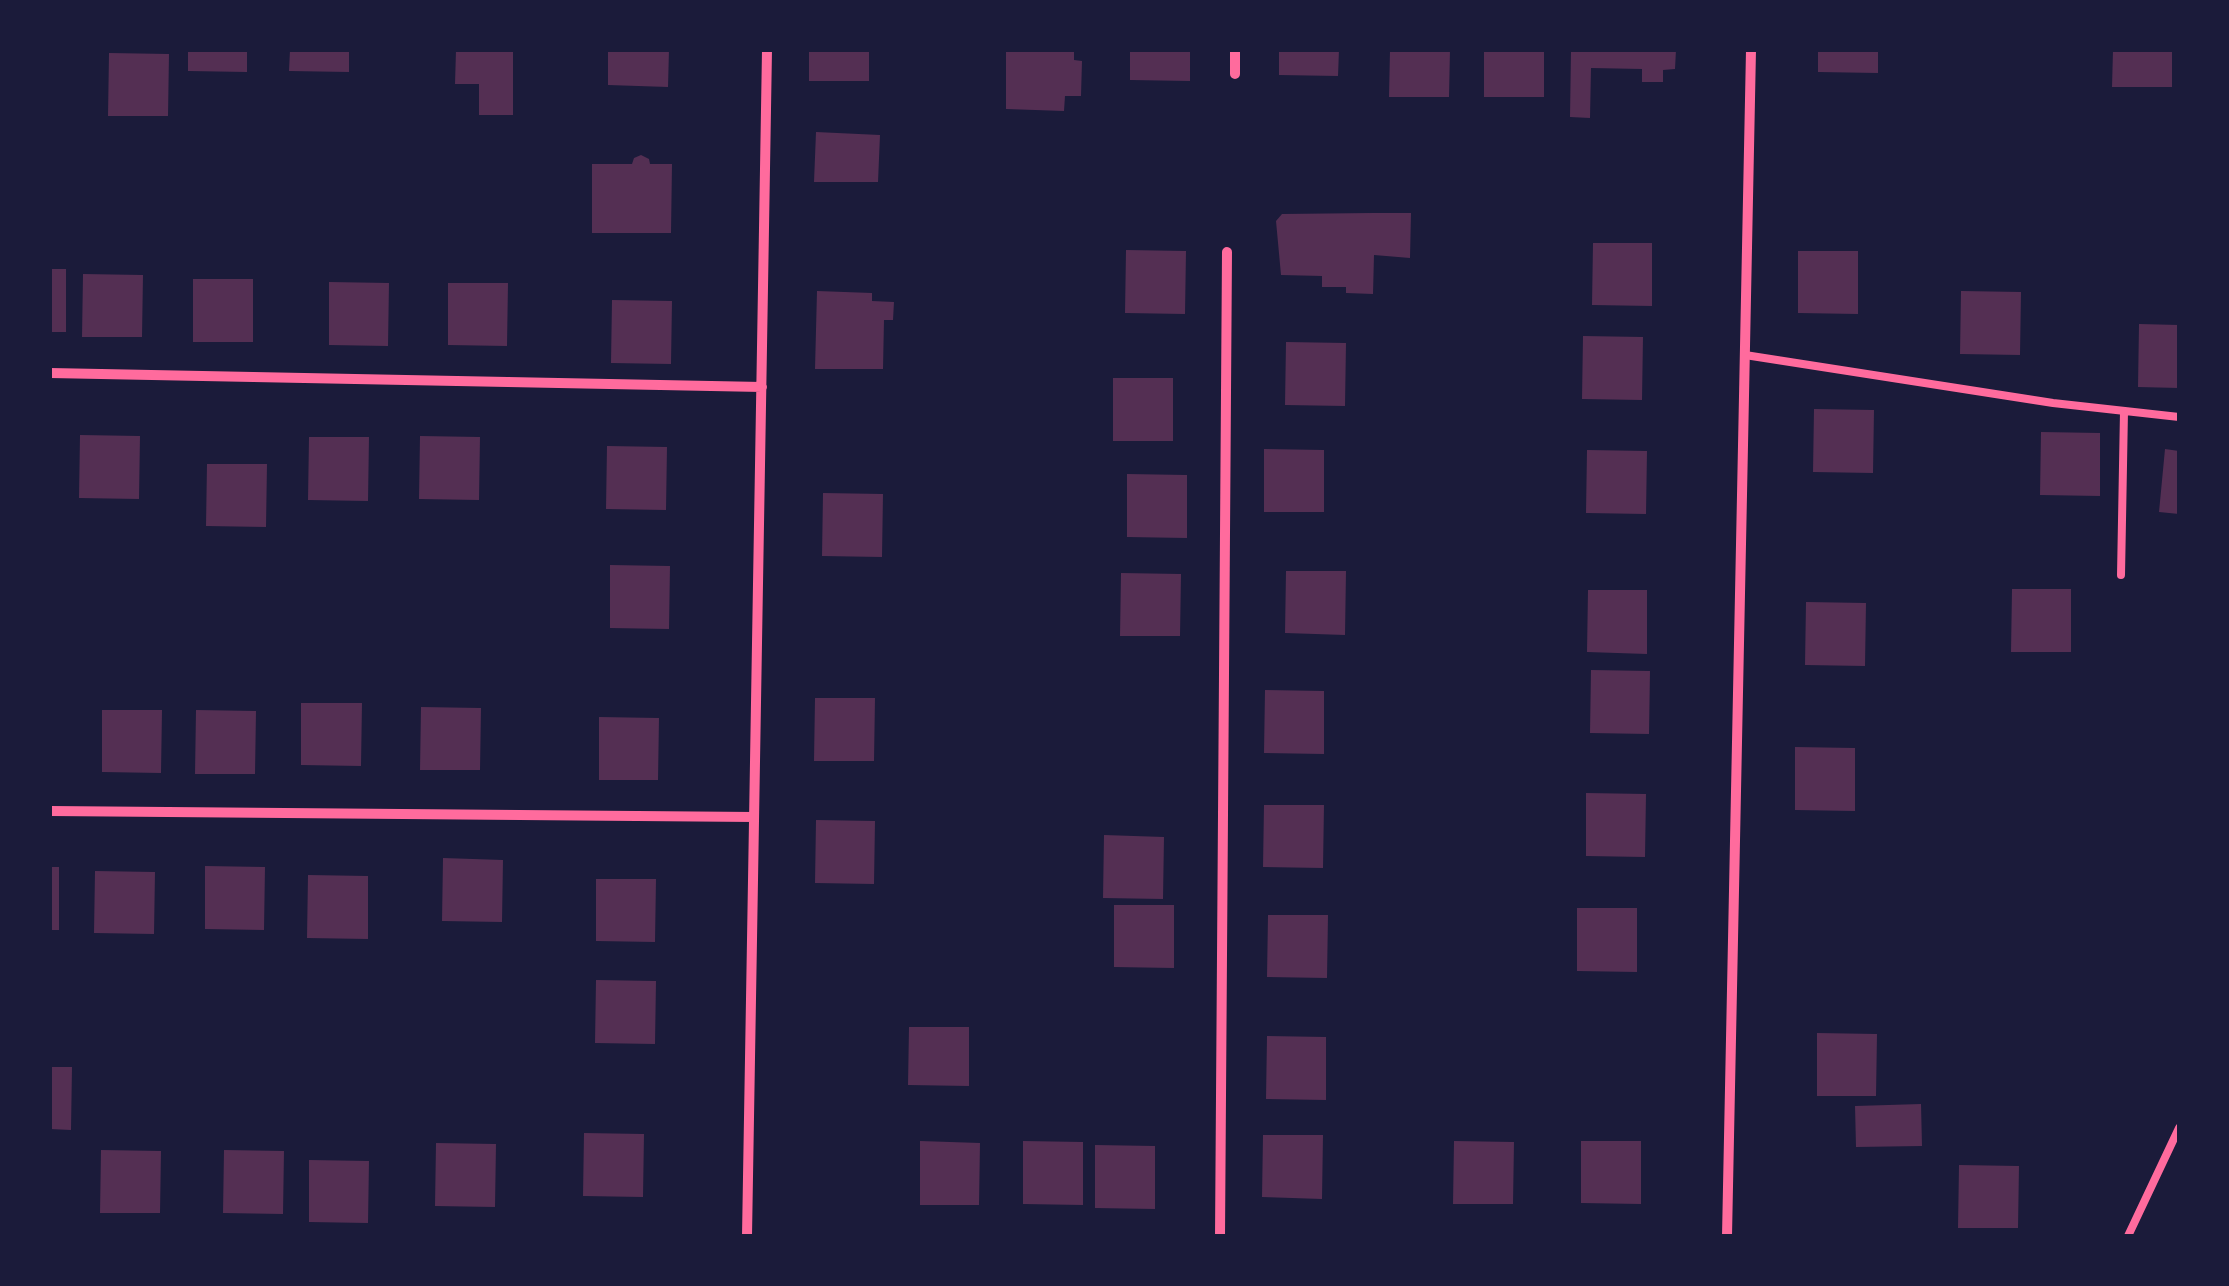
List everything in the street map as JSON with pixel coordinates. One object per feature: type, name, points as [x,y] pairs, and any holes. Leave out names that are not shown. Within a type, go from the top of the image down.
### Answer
[{"type":"street","points":[[747,1236],[767,50]]},
{"type":"street","points":[[1234,74],[1235,50]]},
{"type":"street","points":[[1727,1236],[1751,50]]},
{"type":"street","points":[[1220,1236],[1228,252]]},
{"type":"street","points":[[50,373],[762,387]]},
{"type":"street","points":[[50,810],[754,816]]},
{"type":"lane","points":[[1745,355],[2179,417]]},
{"type":"lane","points":[[2121,574],[2124,411]]},
{"type":"lane","points":[[2128,1236],[2179,1128]]},
{"type":"building","points":[[188,50],[247,50],[247,72],[188,71]]},
{"type":"building","points":[[290,50],[349,50],[349,72],[289,71]]},
{"type":"building","points":[[456,50],[513,50],[513,115],[479,115],[479,84],[455,84]]},
{"type":"building","points":[[608,50],[669,50],[668,87],[608,85]]},
{"type":"building","points":[[809,50],[869,50],[869,81],[809,81]]},
{"type":"building","points":[[1006,50],[1074,50],[1074,60],[1082,61],[1081,96],[1065,96],[1064,111],[1006,109]]},
{"type":"building","points":[[1130,50],[1190,50],[1190,81],[1130,80]]},
{"type":"building","points":[[1279,50],[1339,50],[1338,76],[1279,75]]},
{"type":"building","points":[[1390,50],[1450,50],[1449,97],[1389,97]]},
{"type":"building","points":[[1484,50],[1544,50],[1544,97],[1484,97]]},
{"type":"building","points":[[1571,50],[1676,50],[1675,69],[1663,70],[1663,82],[1642,82],[1642,69],[1591,68],[1590,118],[1570,117]]},
{"type":"building","points":[[1818,50],[1878,50],[1878,73],[1818,72]]},
{"type":"building","points":[[2113,50],[2172,50],[2172,87],[2112,87]]},
{"type":"building","points":[[109,53],[169,54],[168,116],[108,116]]},
{"type":"building","points":[[816,132],[880,135],[878,182],[814,182]]},
{"type":"building","points":[[641,155],[650,164],[672,164],[671,233],[592,233],[592,164],[632,164]]},
{"type":"building","points":[[1411,213],[1410,258],[1374,255],[1373,294],[1346,293],[1346,287],[1322,287],[1322,276],[1281,275],[1276,221],[1282,214]]},
{"type":"building","points":[[1593,243],[1652,243],[1652,306],[1592,305]]},
{"type":"building","points":[[1126,250],[1186,251],[1185,314],[1125,313]]},
{"type":"building","points":[[1798,251],[1858,251],[1858,314],[1798,313]]},
{"type":"building","points":[[50,269],[66,269],[66,332],[50,332]]},
{"type":"building","points":[[83,274],[143,275],[142,337],[82,337]]},
{"type":"building","points":[[193,279],[253,279],[253,342],[193,342]]},
{"type":"building","points":[[329,282],[389,283],[388,346],[329,345]]},
{"type":"building","points":[[448,283],[508,283],[507,346],[448,345]]},
{"type":"building","points":[[817,291],[872,293],[872,301],[894,302],[893,320],[884,320],[883,369],[815,369]]},
{"type":"building","points":[[1961,291],[2021,292],[2020,355],[1960,354]]},
{"type":"building","points":[[612,300],[672,301],[671,364],[611,363]]},
{"type":"building","points":[[2139,324],[2179,325],[2179,388],[2138,387]]},
{"type":"building","points":[[1583,336],[1643,337],[1642,400],[1582,399]]},
{"type":"building","points":[[1286,342],[1346,343],[1345,406],[1285,405]]},
{"type":"building","points":[[1113,378],[1173,378],[1173,441],[1113,441]]},
{"type":"building","points":[[1814,409],[1874,410],[1873,473],[1813,472]]},
{"type":"building","points":[[2041,432],[2100,433],[2100,496],[2040,495]]},
{"type":"building","points":[[80,435],[140,436],[139,499],[79,498]]},
{"type":"building","points":[[420,436],[480,437],[479,500],[419,499]]},
{"type":"building","points":[[309,437],[369,437],[368,501],[308,500]]},
{"type":"building","points":[[607,446],[667,447],[666,510],[606,509]]},
{"type":"building","points":[[1264,449],[1324,450],[1324,512],[1264,512]]},
{"type":"building","points":[[2165,449],[2179,451],[2179,514],[2159,512]]},
{"type":"building","points":[[1587,450],[1647,451],[1646,514],[1586,513]]},
{"type":"building","points":[[207,464],[267,464],[266,527],[206,526]]},
{"type":"building","points":[[1127,474],[1187,475],[1187,538],[1127,537]]},
{"type":"building","points":[[823,493],[883,494],[882,557],[822,556]]},
{"type":"building","points":[[610,565],[670,566],[669,629],[610,628]]},
{"type":"building","points":[[1286,571],[1346,571],[1345,635],[1285,633]]},
{"type":"building","points":[[1121,573],[1181,574],[1180,636],[1120,636]]},
{"type":"building","points":[[2012,589],[2071,589],[2071,652],[2011,652]]},
{"type":"building","points":[[1588,590],[1647,590],[1647,654],[1587,652]]},
{"type":"building","points":[[1806,602],[1866,603],[1865,666],[1805,665]]},
{"type":"building","points":[[1591,670],[1650,671],[1649,734],[1590,733]]},
{"type":"building","points":[[1265,690],[1324,691],[1324,754],[1264,753]]},
{"type":"building","points":[[815,698],[875,698],[874,761],[814,761]]},
{"type":"building","points":[[301,703],[362,703],[361,766],[301,765]]},
{"type":"building","points":[[421,707],[481,708],[480,770],[420,770]]},
{"type":"building","points":[[102,710],[162,710],[161,773],[102,772]]},
{"type":"building","points":[[196,710],[256,711],[255,774],[195,774]]},
{"type":"building","points":[[599,717],[659,718],[658,780],[599,780]]},
{"type":"building","points":[[1795,747],[1855,748],[1855,811],[1795,810]]},
{"type":"building","points":[[1586,793],[1646,794],[1645,857],[1586,856]]},
{"type":"building","points":[[1264,805],[1324,805],[1323,868],[1263,867]]},
{"type":"building","points":[[816,820],[875,821],[874,884],[815,883]]},
{"type":"building","points":[[1104,835],[1164,837],[1163,899],[1103,898]]},
{"type":"building","points":[[443,858],[503,860],[502,922],[442,921]]},
{"type":"building","points":[[205,866],[265,867],[264,930],[205,929]]},
{"type":"building","points":[[50,867],[59,867],[59,930],[50,930]]},
{"type":"building","points":[[95,871],[155,872],[154,934],[94,933]]},
{"type":"building","points":[[308,875],[368,876],[368,939],[307,938]]},
{"type":"building","points":[[596,879],[656,879],[655,942],[596,941]]},
{"type":"building","points":[[1114,905],[1174,905],[1174,968],[1114,967]]},
{"type":"building","points":[[1577,908],[1637,908],[1637,972],[1577,971]]},
{"type":"building","points":[[1268,915],[1328,915],[1327,978],[1267,977]]},
{"type":"building","points":[[596,980],[656,981],[655,1044],[595,1043]]},
{"type":"building","points":[[909,1027],[969,1027],[969,1086],[908,1085]]},
{"type":"building","points":[[1817,1033],[1877,1034],[1876,1096],[1817,1096]]},
{"type":"building","points":[[1267,1036],[1326,1037],[1326,1100],[1266,1099]]},
{"type":"building","points":[[50,1067],[72,1067],[71,1130],[50,1129]]},
{"type":"building","points":[[1921,1104],[1922,1146],[1856,1147],[1855,1106]]},
{"type":"building","points":[[584,1133],[644,1134],[643,1197],[583,1196]]},
{"type":"building","points":[[1263,1135],[1323,1135],[1322,1199],[1262,1197]]},
{"type":"building","points":[[920,1141],[980,1143],[979,1205],[920,1205]]},
{"type":"building","points":[[1023,1141],[1083,1142],[1083,1205],[1023,1204]]},
{"type":"building","points":[[1454,1141],[1514,1142],[1513,1204],[1453,1204]]},
{"type":"building","points":[[1581,1141],[1641,1141],[1641,1204],[1581,1203]]},
{"type":"building","points":[[436,1143],[496,1144],[495,1207],[435,1206]]},
{"type":"building","points":[[1095,1145],[1155,1146],[1155,1209],[1095,1208]]},
{"type":"building","points":[[101,1150],[161,1151],[160,1213],[100,1213]]},
{"type":"building","points":[[224,1150],[284,1151],[283,1214],[223,1213]]},
{"type":"building","points":[[309,1160],[369,1161],[368,1223],[309,1222]]},
{"type":"building","points":[[1959,1165],[2019,1166],[2018,1228],[1958,1228]]}]
